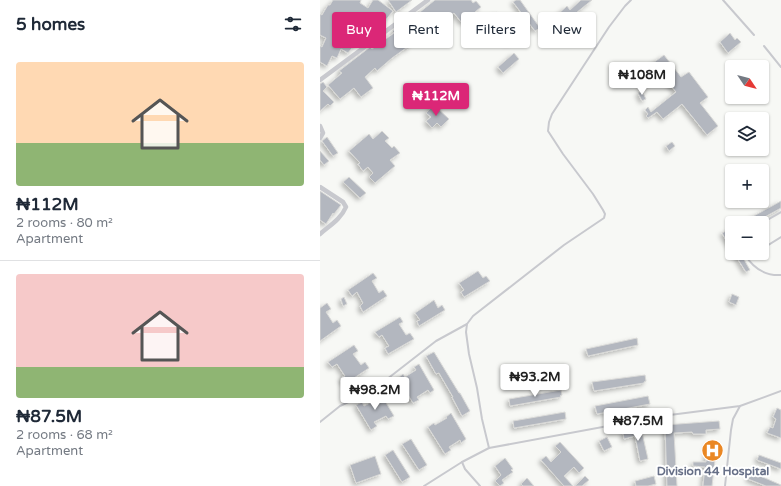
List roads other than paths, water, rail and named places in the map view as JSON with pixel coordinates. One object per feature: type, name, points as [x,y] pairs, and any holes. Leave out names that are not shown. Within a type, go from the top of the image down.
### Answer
[{"type":"street","points":[[320,80],[428,0]]},
{"type":"street","points":[[320,126],[324,133],[320,138]]},
{"type":"street","points":[[320,187],[343,202],[346,207],[344,212],[320,234]]},
{"type":"lane","points":[[489,448],[469,354],[466,332],[468,324],[473,316],[564,245],[604,218],[605,214],[593,194],[548,131],[549,122],[552,114],[608,27],[631,0]]},
{"type":"lane","points":[[724,0],[754,35]]},
{"type":"lane","points":[[764,46],[781,67]]},
{"type":"lane","points":[[769,219],[781,212]]},
{"type":"lane","points":[[769,245],[781,237]]},
{"type":"lane","points":[[749,260],[758,270],[771,275],[781,275]]},
{"type":"lane","points":[[320,422],[340,406],[359,397],[382,383],[436,341],[468,324]]},
{"type":"lane","points":[[424,486],[462,462],[489,448],[662,416],[740,406],[781,391]]},
{"type":"lane","points":[[725,486],[733,419],[740,406]]},
{"type":"lane","points":[[462,462],[465,469],[480,486]]},
{"type":"place","name":"Division 44 Hospital","points":[[713,450]]}]
